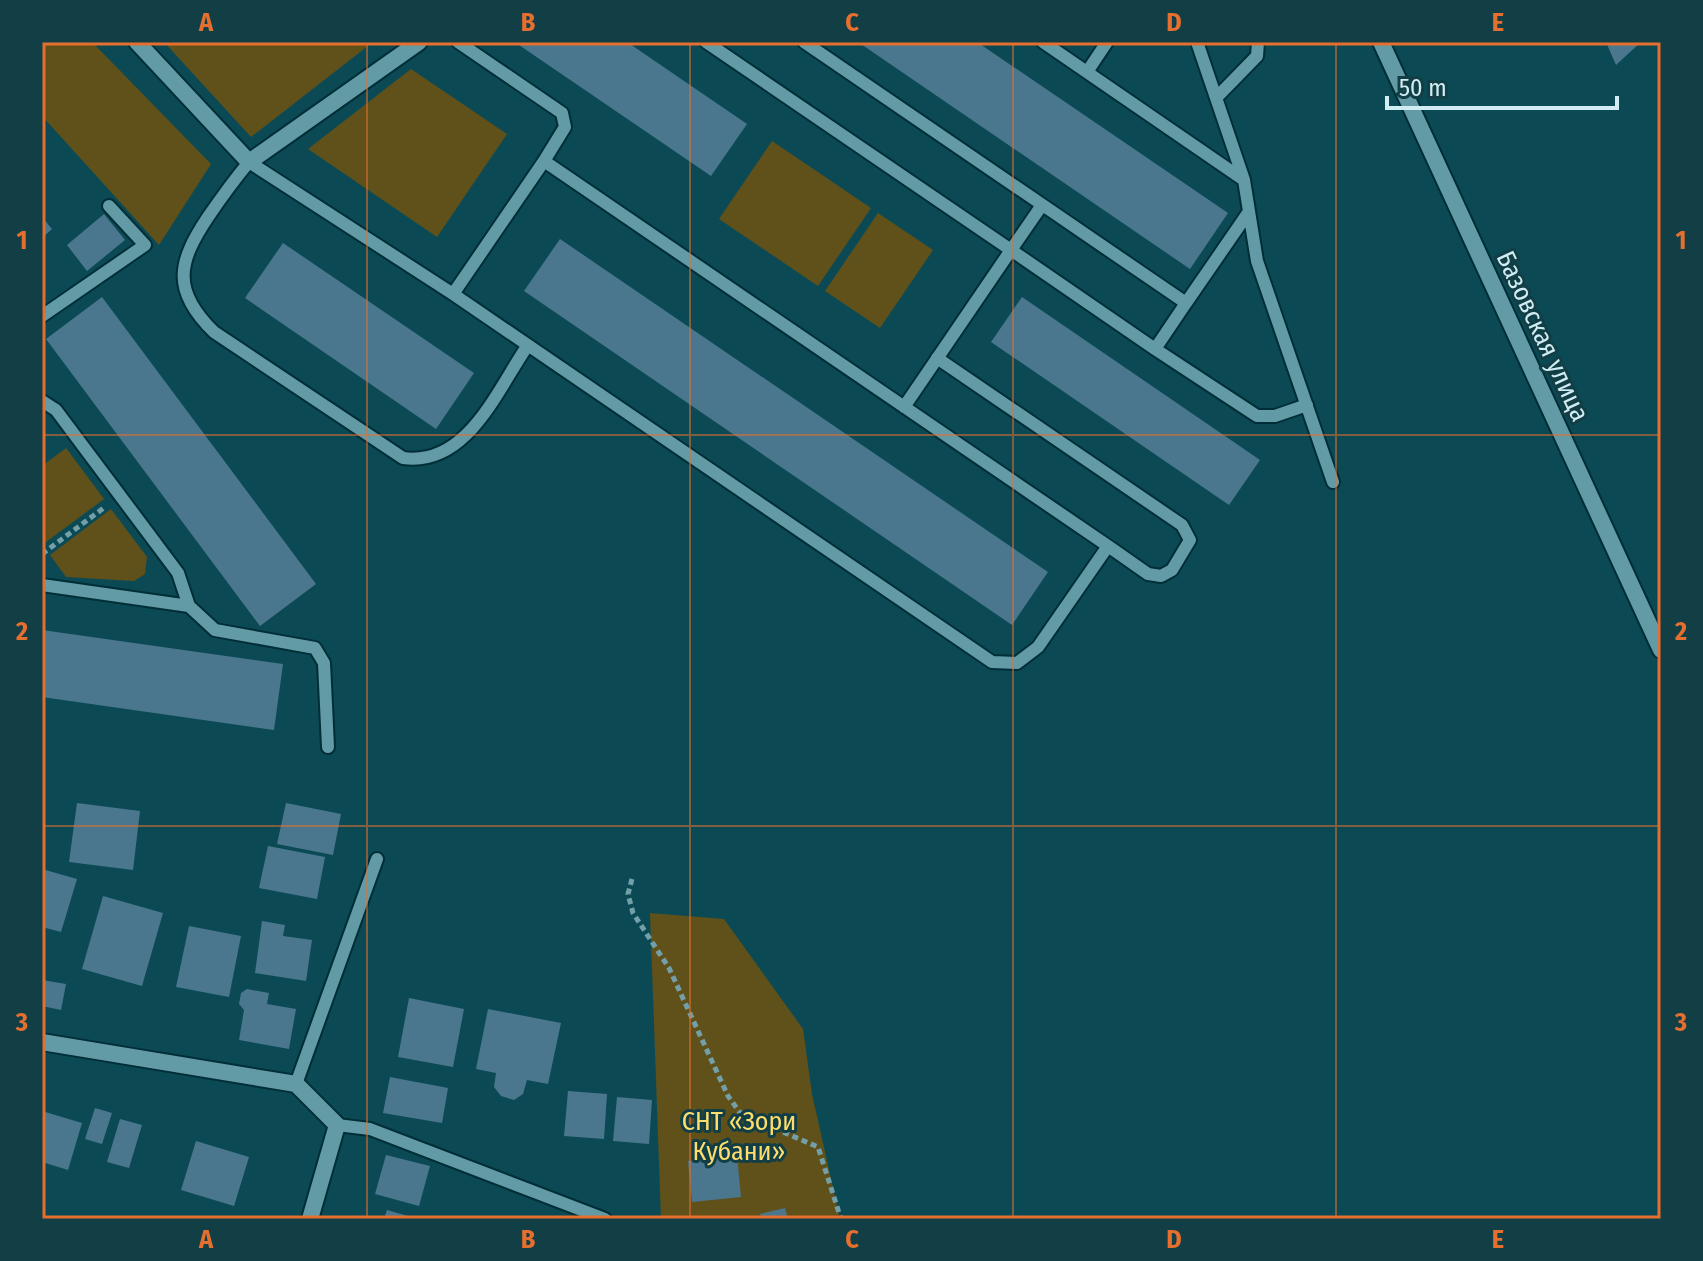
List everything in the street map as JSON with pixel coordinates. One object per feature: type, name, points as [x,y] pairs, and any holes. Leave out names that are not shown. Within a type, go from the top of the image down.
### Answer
[{"type":"street","points":[[137,42],[249,162],[419,42]]},
{"type":"street","name":"Базовская улица","points":[[1381,42],[1661,650]]},
{"type":"street","points":[[42,1042],[296,1084],[337,1125],[310,1219]]},
{"type":"lane","points":[[453,294],[565,127],[562,113],[458,42]]},
{"type":"lane","points":[[706,42],[1257,416],[1275,416],[1307,405]]},
{"type":"lane","points":[[804,42],[1186,303]]},
{"type":"lane","points":[[1043,42],[1244,180]]},
{"type":"lane","points":[[1087,72],[1107,42]]},
{"type":"lane","points":[[1197,42],[1244,180],[1257,261],[1333,482]]},
{"type":"lane","points":[[1216,98],[1257,56],[1258,42]]},
{"type":"lane","points":[[544,161],[1148,574],[1161,576],[1172,570],[1190,540],[1182,525],[937,358]]},
{"type":"lane","points":[[528,345],[463,440],[450,451],[419,460],[387,450],[214,332],[193,307],[184,273],[185,251],[249,162],[453,294],[528,345],[992,662],[1017,663],[1032,653],[1108,546]]},
{"type":"lane","points":[[904,407],[1042,205]]},
{"type":"lane","points":[[42,316],[145,245],[109,206]]},
{"type":"lane","points":[[1155,349],[1248,213]]},
{"type":"lane","points":[[42,401],[56,410],[178,573],[189,606],[215,630],[315,648],[324,663],[328,747]]},
{"type":"lane","points":[[42,585],[189,606]]},
{"type":"lane","points":[[296,1084],[377,859]]},
{"type":"lane","points":[[337,1125],[370,1129],[605,1219]]},
{"type":"path","points":[[42,554],[120,496]]},
{"type":"path","points":[[632,879],[628,894],[633,913],[669,968],[728,1096],[741,1114],[818,1147],[841,1219]]},
{"type":"green space","points":[[42,42],[92,42],[211,164],[159,245],[42,116]]},
{"type":"green space","points":[[164,42],[373,42],[251,137]]},
{"type":"green space","points":[[411,69],[507,134],[437,237],[308,149]]},
{"type":"green space","points":[[772,141],[871,208],[818,286],[719,219]]},
{"type":"green space","points":[[878,213],[933,250],[880,328],[825,291]]},
{"type":"green space","points":[[66,448],[104,499],[42,545],[42,466]]},
{"type":"green space","points":[[111,509],[147,557],[145,574],[134,581],[66,577],[50,555]]},
{"type":"green space","name":"СНТ «Зори Кубани»","points":[[650,913],[724,919],[803,1029],[812,1094],[840,1219],[661,1219]]},
{"type":"building","points":[[521,42],[627,42],[747,124],[711,176],[519,45]]},
{"type":"building","points":[[858,42],[977,42],[1228,213],[1190,269]]},
{"type":"building","points":[[1606,42],[1641,42],[1616,65]]},
{"type":"building","points":[[104,214],[125,240],[87,271],[67,245]]},
{"type":"building","points":[[42,217],[52,229],[42,238]]},
{"type":"building","points":[[560,239],[1048,572],[1012,625],[524,291]]},
{"type":"building","points":[[283,243],[474,373],[436,429],[245,298]]},
{"type":"building","points":[[102,297],[316,584],[260,626],[46,339]]},
{"type":"building","points":[[1022,297],[1260,460],[1229,505],[991,342]]},
{"type":"building","points":[[42,630],[283,664],[274,730],[42,697]]},
{"type":"building","points":[[77,803],[140,811],[133,870],[69,862]]},
{"type":"building","points":[[286,803],[341,814],[333,855],[277,844]]},
{"type":"building","points":[[268,846],[325,857],[317,899],[259,888]]},
{"type":"building","points":[[42,869],[77,879],[61,932],[42,927]]},
{"type":"building","points":[[103,896],[163,913],[142,986],[82,969]]},
{"type":"building","points":[[262,921],[285,925],[283,936],[312,940],[306,981],[255,973]]},
{"type":"building","points":[[189,926],[241,936],[229,997],[176,987]]},
{"type":"building","points":[[42,980],[66,984],[61,1010],[42,1006]]},
{"type":"building","points":[[247,989],[269,993],[267,1004],[296,1009],[289,1049],[239,1040],[244,1010],[239,1004],[241,993]]},
{"type":"building","points":[[409,998],[464,1009],[453,1067],[398,1057]]},
{"type":"building","points":[[488,1009],[561,1023],[548,1084],[527,1080],[523,1094],[514,1100],[501,1096],[494,1087],[496,1073],[476,1069]]},
{"type":"building","points":[[390,1077],[448,1088],[442,1123],[383,1113]]},
{"type":"building","points":[[568,1091],[607,1094],[604,1139],[564,1136]]},
{"type":"building","points":[[617,1097],[652,1100],[649,1144],[613,1141]]},
{"type":"building","points":[[95,1108],[112,1113],[102,1144],[85,1139]]},
{"type":"building","points":[[42,1111],[82,1123],[68,1170],[42,1162]]},
{"type":"building","points":[[120,1119],[142,1125],[129,1168],[107,1162]]},
{"type":"building","points":[[196,1141],[249,1157],[234,1206],[181,1190]]},
{"type":"building","points":[[386,1155],[430,1166],[419,1206],[375,1194]]},
{"type":"building","points":[[737,1156],[741,1197],[692,1202],[688,1161]]},
{"type":"building","points":[[785,1208],[788,1219],[761,1219],[760,1214]]},
{"type":"building","points":[[387,1210],[415,1218],[415,1219],[384,1219]]}]
